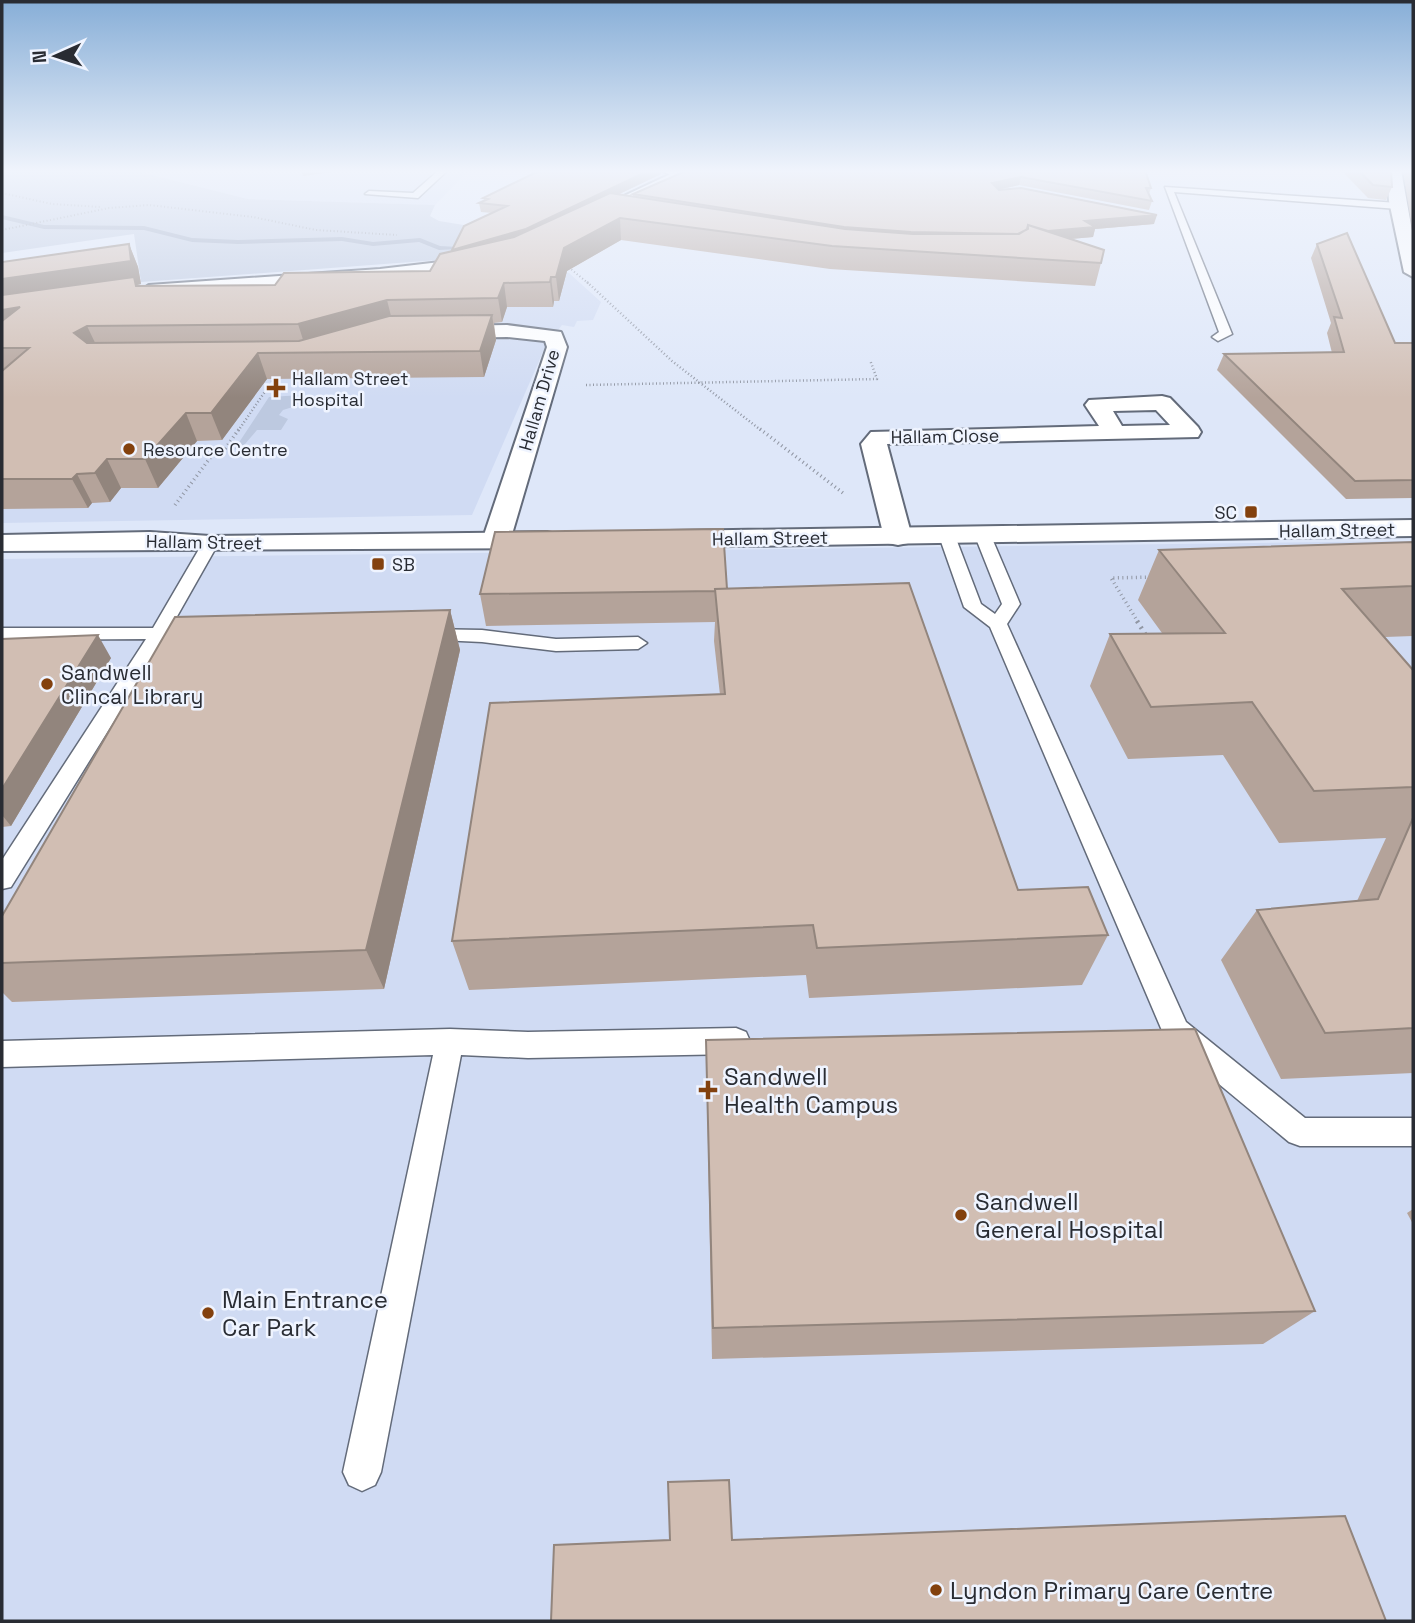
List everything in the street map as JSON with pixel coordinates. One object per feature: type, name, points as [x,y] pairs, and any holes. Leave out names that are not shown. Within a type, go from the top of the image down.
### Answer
[{"type":"street","points":[[1407,246],[1413,272]]},
{"type":"street","points":[[133,292],[437,269],[503,256]]},
{"type":"street","name":"Hallam Drive","points":[[424,332],[507,331],[554,336],[557,346],[496,541]]},
{"type":"street","name":"Hallam Close","points":[[898,537],[873,444],[880,437],[1115,433]]},
{"type":"street","name":"Hallam Street","points":[[645,539],[1413,528]]},
{"type":"street","name":"Hallam Street","points":[[2,543],[150,540],[210,544],[577,540]]},
{"type":"lane","points":[[1190,246],[1226,334],[1217,337]]},
{"type":"lane","points":[[947,536],[973,607],[998,624],[1162,1031],[1300,1132],[1413,1132]]},
{"type":"lane","points":[[983,536],[1011,604],[998,624]]},
{"type":"lane","points":[[2,880],[159,633],[210,544]]},
{"type":"lane","points":[[2,635],[210,633]]},
{"type":"lane","points":[[406,635],[482,636],[556,645],[638,643]]},
{"type":"lane","points":[[2,1054],[450,1042],[528,1045],[765,1040]]},
{"type":"lane","points":[[362,1472],[450,1042]]},
{"type":"path","points":[[564,264],[701,383],[849,497]]},
{"type":"path","points":[[545,385],[877,379],[870,360]]},
{"type":"path","points":[[173,509],[210,458],[225,449],[280,369]]},
{"type":"path","points":[[1150,642],[1111,579],[1166,577]]},
{"type":"shaded area","points":[[2,246],[52,246],[2,253]]},
{"type":"shaded area","points":[[136,246],[488,246],[438,260],[141,282]]},
{"type":"shaded area","name":"Hallam Street Hospital","points":[[561,271],[569,273],[601,302],[593,320],[577,321],[574,327],[562,325],[546,345],[472,515],[2,523],[2,334]]},
{"type":"shaded area","points":[[303,395],[296,406],[283,410],[279,415],[288,419],[281,430],[257,430],[245,444],[234,450],[269,397]]},
{"type":"shaded area","name":"Sandwell Health Campus","points":[[1413,541],[1413,1621],[2,1621],[2,559]]},
{"type":"building","points":[[117,246],[129,246],[131,261],[2,279],[2,262]]},
{"type":"building","points":[[476,246],[568,246],[564,248],[556,277],[551,277],[550,282],[504,283],[498,298],[387,300],[298,324],[87,326],[74,333],[87,343],[299,341],[389,316],[492,315],[480,351],[258,353],[211,413],[186,413],[145,459],[107,459],[95,473],[77,474],[72,479],[2,479],[2,371],[29,348],[2,348],[2,321],[20,307],[2,310],[2,295],[134,277],[136,286],[275,285],[284,273],[430,271],[440,254]]},
{"type":"building","points":[[832,246],[1091,246],[1104,250],[1101,263]]},
{"type":"building","points":[[1318,246],[1353,246],[1395,343],[1413,343],[1413,480],[1355,481],[1224,354],[1344,352],[1334,317],[1342,318]]},
{"type":"building","points":[[723,529],[727,589],[480,594],[495,532]]},
{"type":"building","points":[[1413,542],[1413,586],[1342,589],[1413,670],[1413,787],[1314,791],[1252,702],[1151,707],[1110,634],[1225,633],[1159,550]]},
{"type":"building","points":[[909,583],[1018,890],[1088,887],[1108,935],[817,948],[813,925],[452,941],[490,703],[725,694],[715,589]]},
{"type":"building","points":[[450,610],[366,950],[2,963],[2,916],[175,617]]},
{"type":"building","points":[[98,635],[2,789],[2,639]]},
{"type":"building","points":[[1413,818],[1413,1028],[1325,1033],[1257,910],[1378,899]]},
{"type":"building","name":"Sandwell General Hospital","points":[[1195,1029],[1315,1311],[713,1328],[706,1040]]},
{"type":"building","name":"Lyndon Primary Care Centre","points":[[729,1480],[732,1540],[1345,1516],[1386,1621],[551,1621],[554,1545],[670,1540],[668,1482]]},
{"type":"waterway","points":[[434,246],[472,248]]},
{"type":"place","name":"Hallam Street Hospital","points":[[276,388]]},
{"type":"place","name":"Resource Centre","points":[[129,449]]},
{"type":"place","name":"SC","points":[[1251,512]]},
{"type":"place","name":"SB","points":[[378,564]]},
{"type":"place","name":"Sandwell Clincal Library","points":[[47,684]]},
{"type":"place","name":"Sandwell Health Campus","points":[[708,1090]]},
{"type":"place","name":"Sandwell General Hospital","points":[[961,1215]]},
{"type":"place","name":"Main Entrance Car Park","points":[[208,1313]]},
{"type":"place","name":"Lyndon Primary Care Centre","points":[[936,1590]]}]
